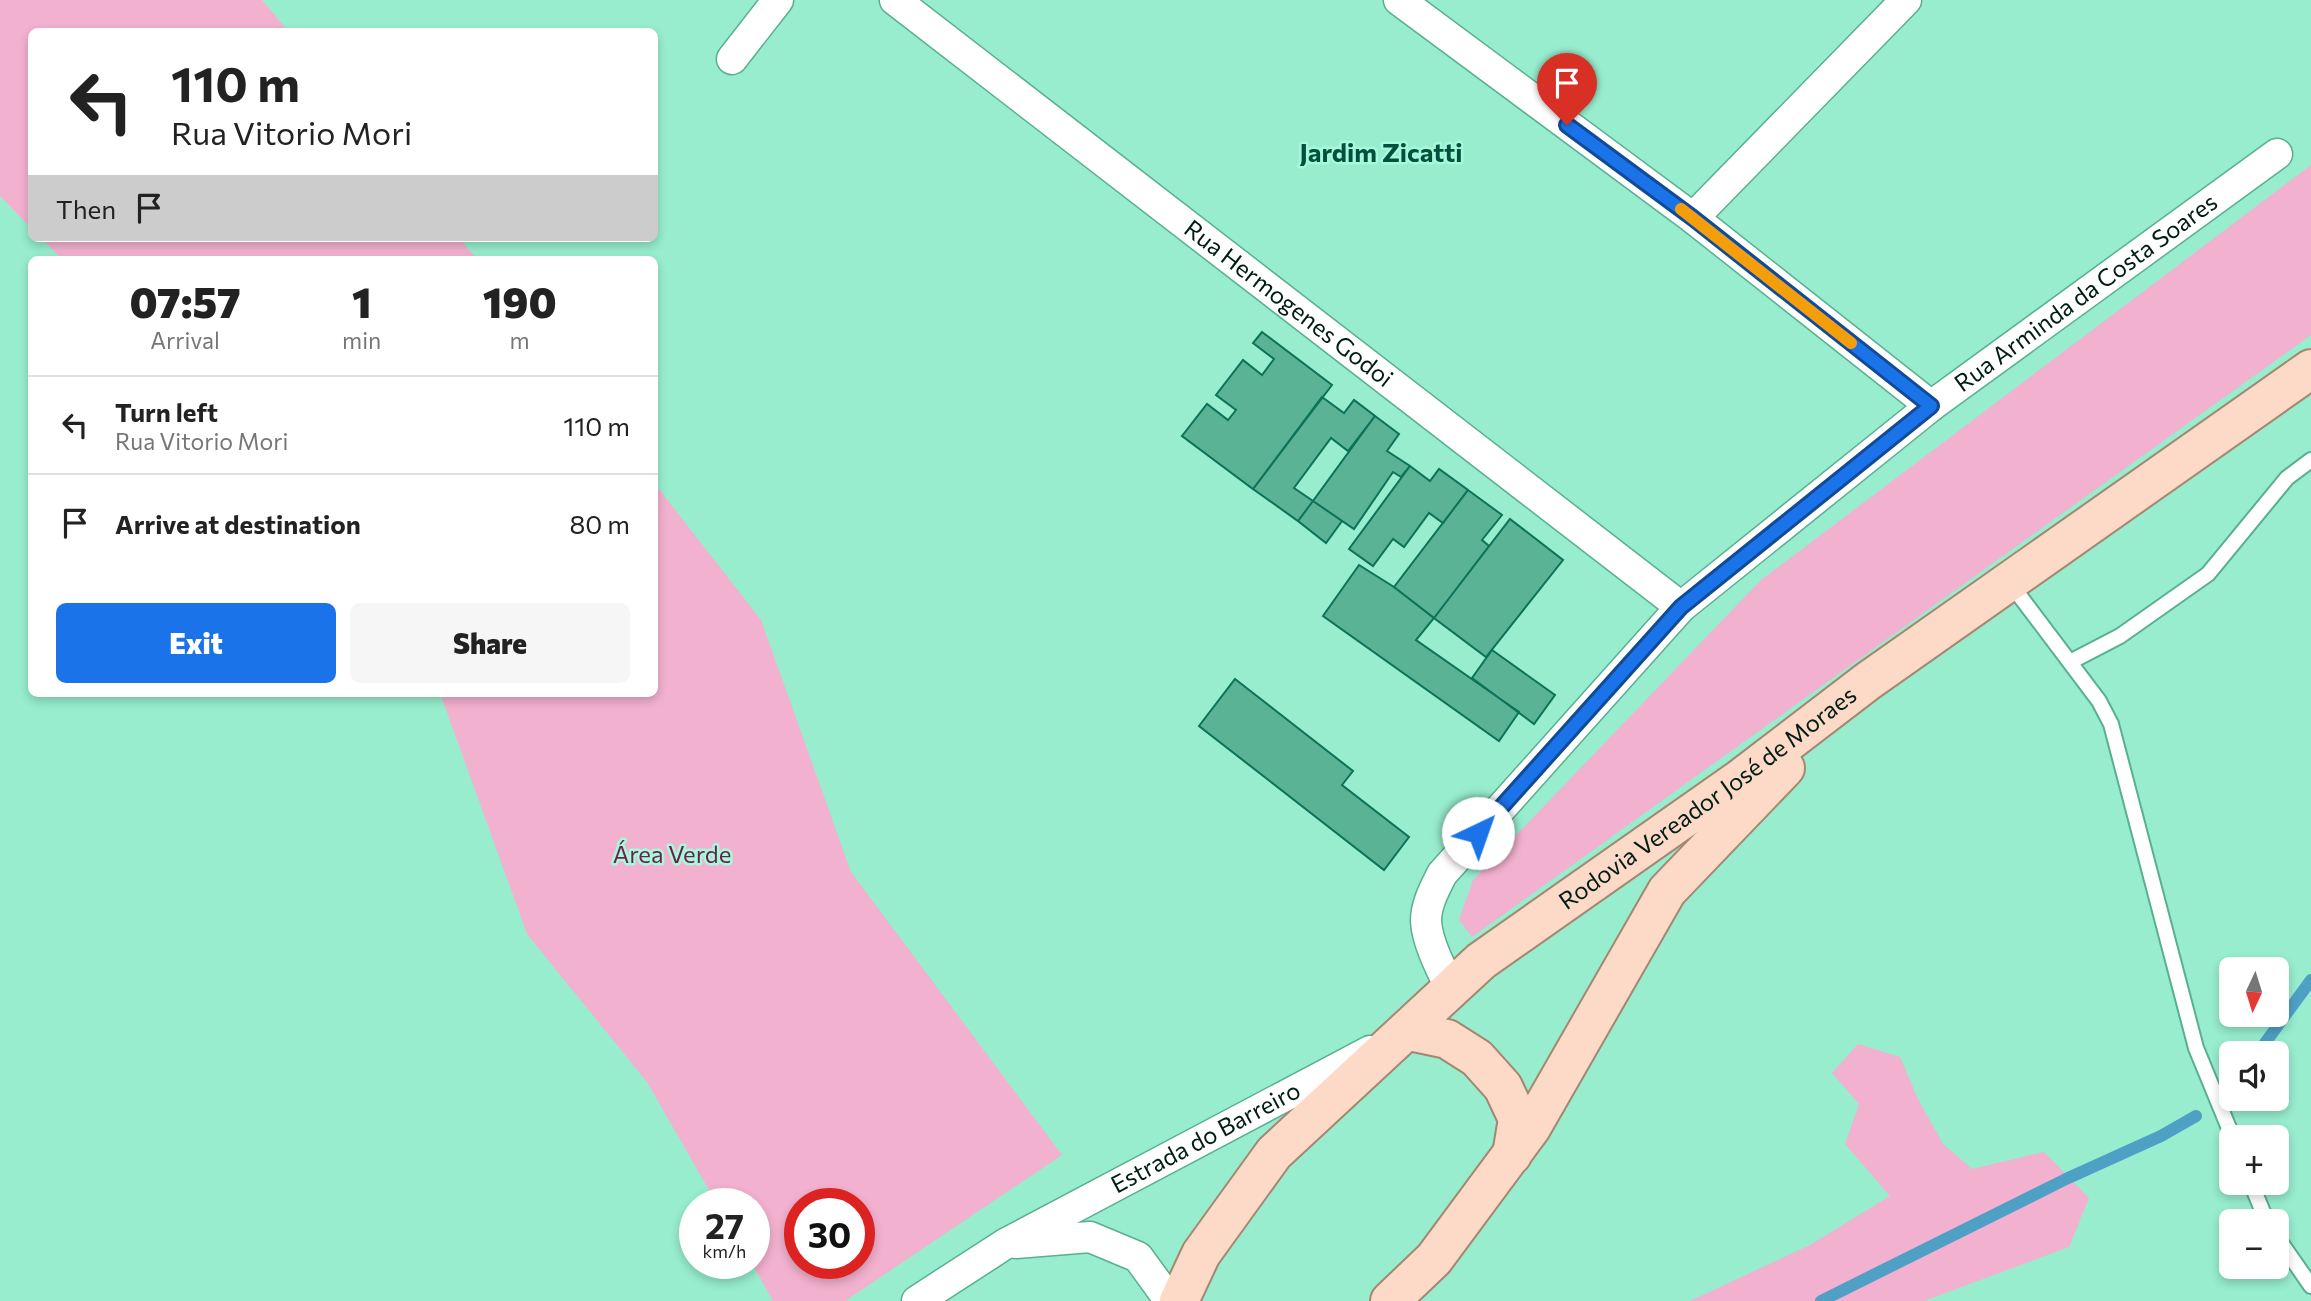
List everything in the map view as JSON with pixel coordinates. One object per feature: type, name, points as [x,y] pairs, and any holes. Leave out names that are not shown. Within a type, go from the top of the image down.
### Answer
[{"type":"main road","name":"Rodovia Vereador José de Moraes","points":[[1179,1301],[1201,1254],[1274,1153],[1409,1031],[1481,961],[1740,779],[1868,681],[2311,369]]},
{"type":"main road","points":[[1390,1301],[1434,1259],[1531,1128],[1667,891],[1868,681]]},
{"type":"main road","points":[[1409,1031],[1447,1039],[1477,1058],[1503,1087],[1518,1119],[1512,1155]]},
{"type":"street","points":[[732,59],[778,0]]},
{"type":"street","name":"Rua Hermogenes Godoi","points":[[895,0],[1681,607]]},
{"type":"street","points":[[1399,0],[1693,218],[1931,406]]},
{"type":"street","points":[[1693,218],[1906,0]]},
{"type":"street","name":"Rua Arminda da Costa Soares","points":[[1451,989],[1436,959],[1426,921],[1430,899],[1441,874],[1681,607],[1931,406],[2277,153]]},
{"type":"street","name":"Estrada do Barreiro","points":[[917,1301],[1005,1244],[1409,1031]]},
{"type":"street","name":"Estrada do Barreiro","points":[[1005,1244],[1090,1237],[1138,1257],[1170,1301]]},
{"type":"lane","points":[[2070,662],[2120,636],[2208,574],[2287,478],[2311,460]]},
{"type":"lane","points":[[2009,582],[2099,701],[2111,724],[2196,1048],[2228,1125]]},
{"type":"lane","points":[[2289,1254],[2311,1286]]},
{"type":"green space","points":[[0,0],[262,0],[285,28],[28,28],[28,225],[0,196]]},
{"type":"green space","points":[[2311,165],[2311,335],[1472,937],[1459,920],[1473,880],[1761,580]]},
{"type":"green space","points":[[45,242],[462,242],[474,256],[59,256]]},
{"type":"green space","name":"Área Verde","points":[[658,488],[761,620],[851,872],[1062,1155],[845,1301],[773,1301],[761,1279],[770,1279],[770,1188],[708,1188],[647,1082],[527,934],[441,697],[658,697]]},
{"type":"green space","points":[[1858,1044],[1900,1057],[1918,1099],[1943,1144],[1972,1169],[2044,1152],[2089,1198],[2069,1247],[1924,1301],[1690,1301],[1810,1245],[1890,1196],[1845,1144],[1859,1104],[1832,1073]]},
{"type":"building","points":[[1262,332],[1332,385],[1253,489],[1182,436],[1207,404],[1228,420],[1236,410],[1216,395],[1243,360],[1262,375],[1274,359],[1253,343]]},
{"type":"building","points":[[1322,397],[1344,413],[1354,400],[1375,416],[1348,451],[1331,438],[1294,488],[1313,501],[1298,521],[1253,489]]},
{"type":"building","points":[[1375,416],[1399,434],[1387,451],[1410,466],[1401,477],[1393,472],[1354,529],[1313,501]]},
{"type":"building","points":[[1410,466],[1430,481],[1439,469],[1468,490],[1443,523],[1429,513],[1404,547],[1393,539],[1373,566],[1349,549]]},
{"type":"building","points":[[1468,490],[1502,515],[1482,540],[1489,546],[1434,618],[1394,587]]},
{"type":"building","points":[[1313,501],[1342,521],[1326,543],[1298,521]]},
{"type":"building","points":[[1510,519],[1563,560],[1486,657],[1434,618]]},
{"type":"building","points":[[1359,565],[1394,587],[1434,618],[1416,640],[1519,712],[1499,741],[1323,616]]},
{"type":"building","points":[[1492,650],[1555,695],[1534,724],[1472,678]]},
{"type":"building","points":[[1235,679],[1353,771],[1342,785],[1409,837],[1384,870],[1199,726]]},
{"type":"waterway","points":[[2266,1041],[2311,980]]},
{"type":"waterway","points":[[1821,1301],[2066,1179],[2161,1136],[2196,1116]]},
{"type":"slow traffic","points":[[1681,209],[1851,343]]},
{"type":"district","name":"Jardim Zicatti","points":[[1381,153]]},
{"type":"route","points":[[1478,833],[1681,607],[1931,406],[1693,218],[1567,125]]}]
